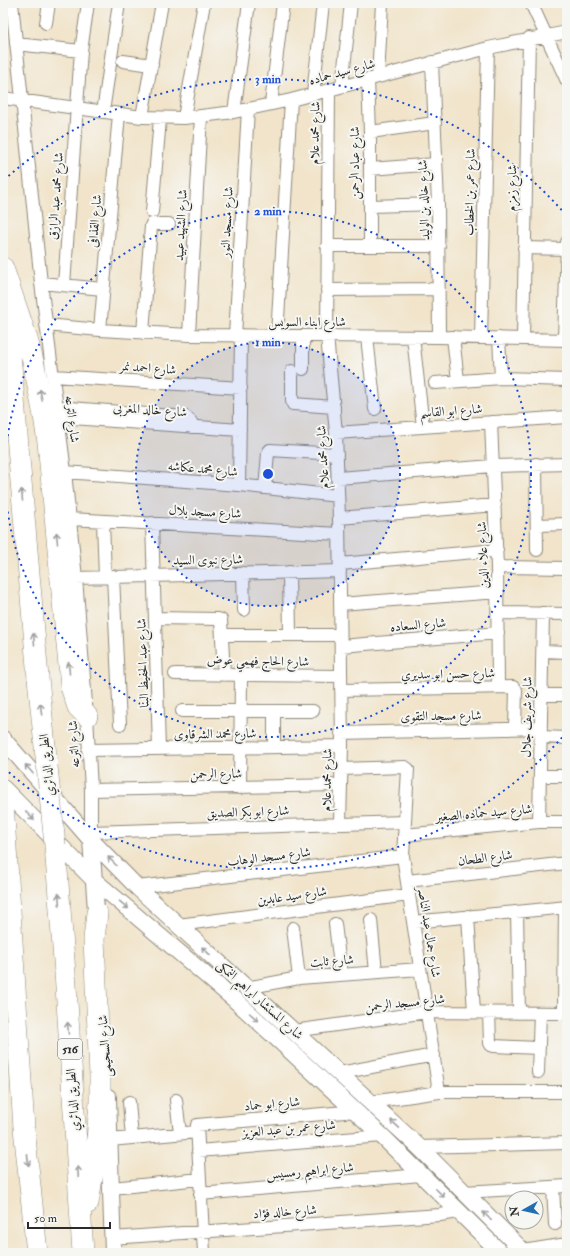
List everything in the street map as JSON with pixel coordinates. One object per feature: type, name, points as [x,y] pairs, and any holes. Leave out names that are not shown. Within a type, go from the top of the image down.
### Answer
[{"type":"highway","points":[[3,268],[27,339],[40,390],[48,442],[71,687],[78,706],[87,716]]},
{"type":"highway","name":"الطريق الدائري","points":[[3,277],[38,678],[55,845],[83,1253]]},
{"type":"highway","points":[[3,802],[24,1128],[37,1253]]},
{"type":"highway","points":[[81,1228],[92,1178],[98,1127],[100,1076],[94,939],[97,913]]},
{"type":"highway","points":[[3,1002],[24,1128]]},
{"type":"main road","name":"شارع المستشار ابراهيم النمكى","points":[[3,740],[137,887],[419,1147],[524,1252]]},
{"type":"main road","name":"شارع المستشار ابراهيم النمكى","points":[[3,788],[94,880],[235,1000],[356,1111],[497,1252]]},
{"type":"main road","name":"شارع السحيمى","points":[[91,836],[110,1140],[113,1246]]},
{"type":"main road","points":[[235,1000],[246,988]]},
{"type":"street","name":"شارع الترعه","points":[[12,3],[41,283],[65,472],[76,578],[87,716],[91,790],[91,836]]},
{"type":"street","points":[[46,23],[49,3]]},
{"type":"street","name":"شارع محمد عبد الرازق","points":[[64,286],[76,109],[81,51],[88,3]]},
{"type":"street","points":[[103,112],[119,3]]},
{"type":"street","points":[[142,117],[162,3]]},
{"type":"street","points":[[184,118],[204,3]]},
{"type":"street","points":[[234,112],[249,3]]},
{"type":"street","points":[[271,104],[283,3]]},
{"type":"street","points":[[314,94],[323,3]]},
{"type":"street","points":[[342,86],[352,3]]},
{"type":"street","name":"شارع عباد الرحمن","points":[[370,246],[370,132],[373,78],[382,3]]},
{"type":"street","points":[[531,3],[567,81]]},
{"type":"street","name":"شارع سيد حماده","points":[[3,98],[142,117],[184,118],[234,112],[291,100],[488,48],[529,38],[567,32]]},
{"type":"street","name":"شارع زمزم","points":[[522,339],[529,38]]},
{"type":"street","points":[[16,44],[81,51]]},
{"type":"street","name":"شارع عمر بن الخطاب","points":[[481,338],[488,48]]},
{"type":"street","points":[[123,61],[152,65]]},
{"type":"street","name":"شارع خالد بن الوليد","points":[[432,62],[439,246],[438,337]]},
{"type":"street","name":"شارع محمد علام","points":[[329,90],[327,336],[334,407],[338,478],[342,746],[340,824]]},
{"type":"street","points":[[277,336],[291,100]]},
{"type":"street","name":"شارع مسجد النور","points":[[239,486],[241,388],[238,336],[248,109]]},
{"type":"street","name":"شارع القذافى","points":[[100,330],[119,114]]},
{"type":"street","name":"شارع الشهيد عبيد","points":[[189,335],[201,116]]},
{"type":"street","points":[[152,212],[160,118]]},
{"type":"street","points":[[370,132],[435,123]]},
{"type":"street","points":[[370,169],[436,164]]},
{"type":"street","points":[[370,206],[438,204]]},
{"type":"street","points":[[144,333],[151,226],[152,224],[169,224]]},
{"type":"street","points":[[565,340],[567,242]]},
{"type":"street","points":[[327,246],[439,246]]},
{"type":"street","points":[[524,248],[567,249]]},
{"type":"street","points":[[41,283],[104,289]]},
{"type":"street","points":[[327,290],[439,289]]},
{"type":"street","name":"شارع ابناء السويس","points":[[46,325],[100,330],[189,335],[453,337],[565,340]]},
{"type":"street","points":[[303,336],[292,401],[293,404],[334,407]]},
{"type":"street","points":[[367,337],[375,409]]},
{"type":"street","points":[[413,337],[423,427]]},
{"type":"street","points":[[453,337],[458,381]]},
{"type":"street","points":[[499,338],[501,378]]},
{"type":"street","name":"شارع احمد نمر","points":[[53,376],[241,388]]},
{"type":"street","points":[[435,383],[501,378],[567,380]]},
{"type":"street","name":"شارع خالد المغربى","points":[[57,412],[186,417],[191,422],[191,427],[240,430]]},
{"type":"street","name":"شارع ابو القاسم","points":[[336,433],[567,417]]},
{"type":"street","name":"شارع علاء الدين","points":[[491,422],[497,550],[498,687]]},
{"type":"street","points":[[265,488],[268,453],[270,450],[337,454]]},
{"type":"street","points":[[536,464],[538,550]]},
{"type":"street","points":[[338,478],[493,466],[567,464]]},
{"type":"street","name":"شارع محمد عكاشه","points":[[65,472],[265,488],[338,496]]},
{"type":"street","points":[[339,518],[495,505]]},
{"type":"street","name":"شارع مسجد بلال","points":[[70,519],[339,534]]},
{"type":"street","points":[[103,521],[109,576],[120,724]]},
{"type":"street","name":"شارع عبد الحفيظ البنا","points":[[152,523],[159,749]]},
{"type":"street","points":[[537,525],[567,524]]},
{"type":"street","name":"شارع نبوى السيد","points":[[76,578],[289,572],[340,568],[497,550]]},
{"type":"street","points":[[497,567],[567,568]]},
{"type":"street","points":[[289,572],[290,636]]},
{"type":"street","points":[[243,573],[244,610]]},
{"type":"street","points":[[340,604],[498,592]]},
{"type":"street","points":[[498,613],[567,614]]},
{"type":"street","name":"شارع شريف جلال","points":[[539,822],[544,613]]},
{"type":"street","points":[[155,618],[219,619],[222,622],[224,675]]},
{"type":"street","name":"شارع السعاده","points":[[222,635],[290,636],[340,641],[498,632]]},
{"type":"street","points":[[543,651],[567,652]]},
{"type":"street","name":"شارع الحاج فهمي عوض","points":[[175,674],[341,676]]},
{"type":"street","points":[[240,788],[241,675]]},
{"type":"street","name":"شارع حسن ابو سديري","points":[[341,690],[511,687],[516,689],[515,729]]},
{"type":"street","points":[[542,695],[567,695]]},
{"type":"street","points":[[182,711],[313,711]]},
{"type":"street","points":[[274,711],[274,747]]},
{"type":"street","name":"شارع مسجد التقوى","points":[[341,733],[515,729],[567,738]]},
{"type":"street","name":"شارع محمد الشرقاوى","points":[[88,750],[342,746]]},
{"type":"street","name":"شارع جمال عبد الناصر","points":[[341,768],[408,768],[403,856],[439,1092]]},
{"type":"street","points":[[540,776],[567,776]]},
{"type":"street","name":"شارع الرحمن","points":[[91,790],[341,785]]},
{"type":"street","name":"شارع ابو بكر الصديق","points":[[91,836],[405,822]]},
{"type":"street","name":"شارع سيد حماده الصغير","points":[[404,835],[539,822],[567,822]]},
{"type":"street","name":"شارع مسجد الوهاب","points":[[137,887],[403,856]]},
{"type":"street","name":"شارع الطحان","points":[[407,881],[567,863]]},
{"type":"street","name":"شارع سيد عابدين","points":[[178,925],[409,895]]},
{"type":"street","points":[[413,922],[566,907],[565,1013]]},
{"type":"street","points":[[517,912],[519,1013]]},
{"type":"street","points":[[468,916],[474,1012]]},
{"type":"street","points":[[371,920],[376,972]]},
{"type":"street","points":[[335,924],[341,974]]},
{"type":"street","points":[[294,928],[299,978]]},
{"type":"street","name":"شارع ثابت","points":[[246,988],[299,978],[420,969]]},
{"type":"street","name":"شارع مسجد الرحمن","points":[[294,1031],[427,1012],[565,1013]]},
{"type":"street","points":[[489,1012],[491,1045],[539,1048]]},
{"type":"street","points":[[538,1072],[540,1013]]},
{"type":"street","points":[[340,1073],[434,1055]]},
{"type":"street","points":[[371,1102],[439,1092],[567,1092]]},
{"type":"street","points":[[176,1100],[180,1133]]},
{"type":"street","points":[[129,1102],[132,1138]]},
{"type":"street","name":"شارع ابو حماد","points":[[197,1132],[197,1126],[199,1124],[356,1111]]},
{"type":"street","points":[[110,1140],[197,1132],[204,1253]]},
{"type":"street","name":"شارع عمر بن عبد العزيز","points":[[198,1151],[382,1136]]},
{"type":"street","points":[[419,1147],[567,1143]]},
{"type":"street","name":"شارع ابراهيم رمسيس","points":[[200,1194],[421,1175]]},
{"type":"street","points":[[112,1188],[200,1179]]},
{"type":"street","points":[[553,1186],[555,1224]]},
{"type":"street","points":[[464,1192],[567,1186]]},
{"type":"street","name":"شارع خالد فؤاد","points":[[113,1246],[203,1232],[440,1215],[458,1212]]},
{"type":"street","points":[[524,1252],[567,1244]]}]
